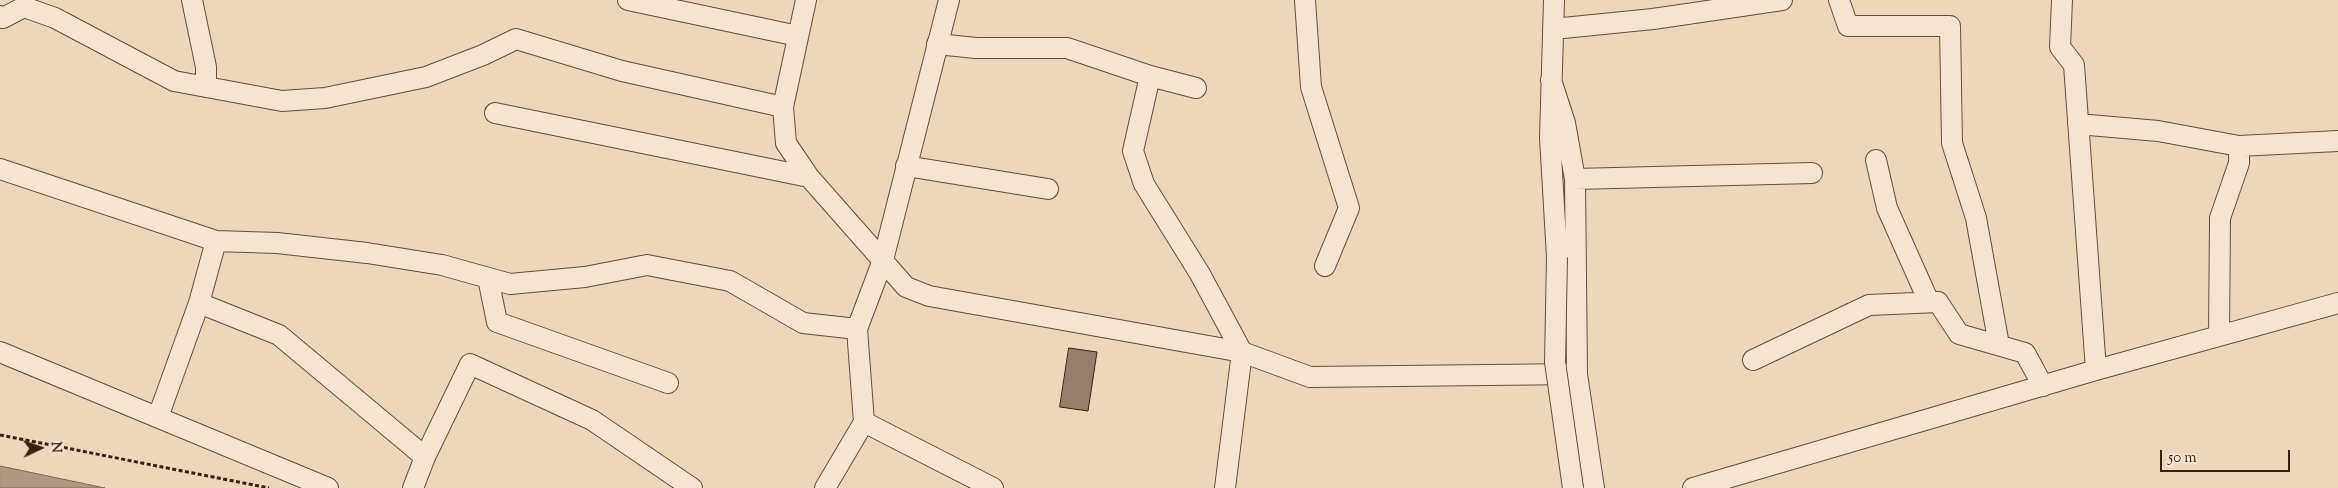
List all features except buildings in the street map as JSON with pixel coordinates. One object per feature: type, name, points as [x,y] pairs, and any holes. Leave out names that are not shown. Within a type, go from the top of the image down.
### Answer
[{"type":"street","points":[[192,0],[206,67],[206,87]]},
{"type":"street","points":[[628,0],[798,36]]},
{"type":"street","points":[[806,0],[783,107],[786,144],[810,176],[906,287],[929,296],[1242,352],[1310,377],[1577,374]]},
{"type":"street","points":[[825,488],[864,422],[856,329],[883,260],[949,0]]},
{"type":"street","points":[[1305,0],[1311,87],[1349,208],[1325,266]]},
{"type":"street","points":[[1554,0],[1550,138],[1557,257],[1555,362],[1573,488]]},
{"type":"street","points":[[1553,29],[1653,19],[1782,0]]},
{"type":"street","points":[[1839,0],[1848,26],[1950,26],[1952,143],[1976,218],[1999,345]]},
{"type":"street","points":[[2060,0],[2060,47],[2074,65],[2096,370]]},
{"type":"street","points":[[0,16],[4,18],[24,7],[55,18],[174,81],[282,101],[325,98],[426,77],[483,55],[516,38],[622,71],[783,107]]},
{"type":"street","points":[[938,44],[976,48],[1066,48],[1150,76],[1196,88]]},
{"type":"street","points":[[1150,76],[1133,151],[1144,184],[1200,274],[1242,352],[1224,488]]},
{"type":"street","points":[[1551,80],[1565,123],[1575,179],[1577,374],[1594,488]]},
{"type":"street","points":[[496,113],[810,176]]},
{"type":"street","points":[[2078,124],[2158,131],[2239,146],[2338,141]]},
{"type":"street","points":[[2219,336],[2220,218],[2239,163],[2239,146]]},
{"type":"street","points":[[1876,160],[1887,208],[1929,302]]},
{"type":"street","points":[[906,166],[1048,189]]},
{"type":"street","points":[[0,169],[216,241],[277,243],[367,252],[442,265],[510,284],[584,277],[647,265],[730,281],[803,322],[856,329]]},
{"type":"street","points":[[1575,179],[1812,173]]},
{"type":"street","points":[[158,418],[199,303],[216,241]]},
{"type":"street","points":[[488,278],[497,322],[668,383]]},
{"type":"street","points":[[1753,360],[1869,305],[1938,302],[1959,334],[2026,353],[2042,386]]},
{"type":"street","points":[[199,303],[279,335],[425,457]]},
{"type":"street","points":[[1693,488],[2096,370],[2338,303]]},
{"type":"street","points":[[0,352],[328,488]]},
{"type":"street","points":[[413,488],[425,457],[470,364],[592,420],[692,488]]},
{"type":"street","points":[[864,422],[993,488]]},
{"type":"path","points":[[0,435],[269,488]]},
{"type":"shaded area","points":[[0,466],[105,488],[0,488]]}]
